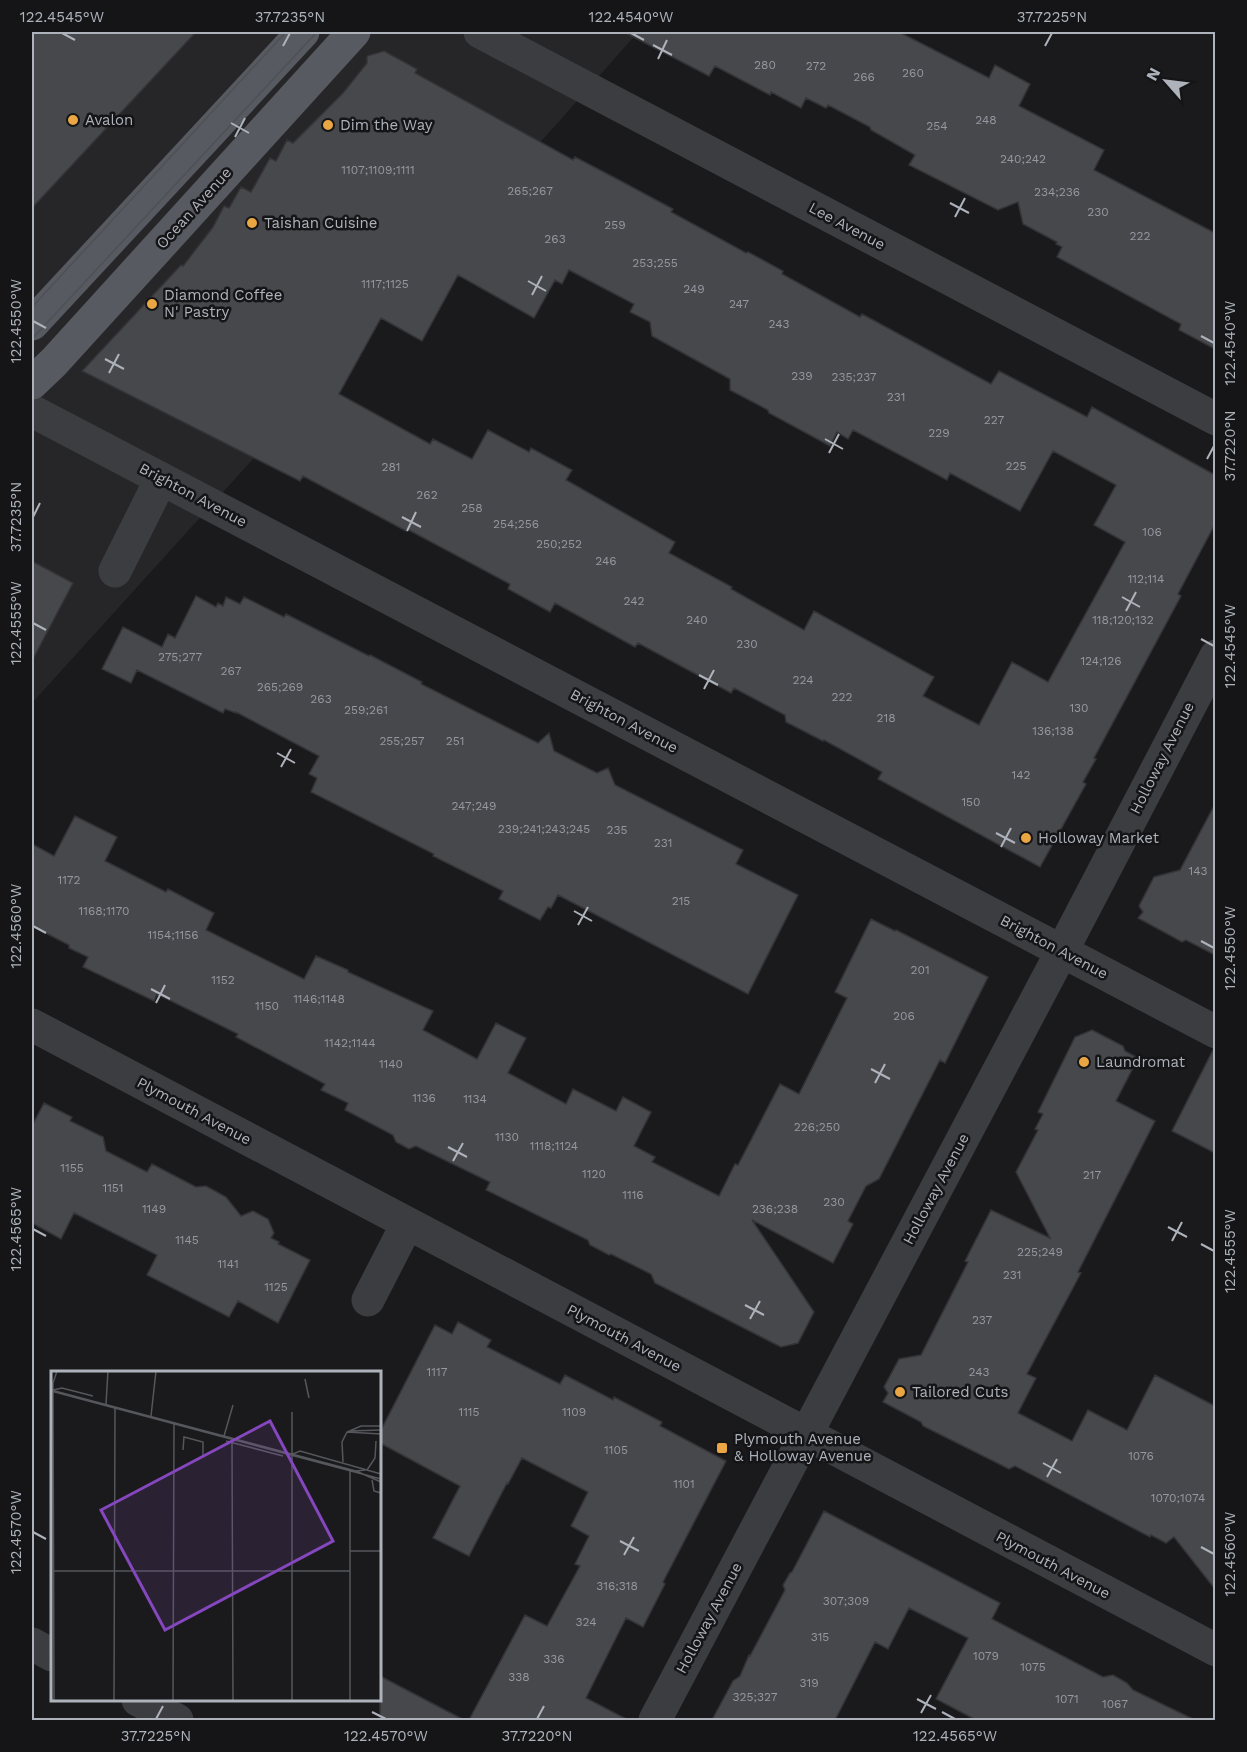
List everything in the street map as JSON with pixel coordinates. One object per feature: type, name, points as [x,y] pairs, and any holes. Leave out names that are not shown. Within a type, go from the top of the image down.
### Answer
[{"type":"main road","points":[[32,324],[303,32]]},
{"type":"main road","name":"Ocean Avenue","points":[[32,383],[54,362],[354,32]]},
{"type":"street","name":"Lee Avenue","points":[[480,32],[1215,419]]},
{"type":"street","name":"Brighton Avenue","points":[[32,411],[1215,1032]]},
{"type":"street","points":[[115,571],[161,479]]},
{"type":"street","name":"Holloway Avenue","points":[[655,1720],[1062,951],[1215,656]]},
{"type":"street","name":"Plymouth Avenue","points":[[32,1026],[1215,1650]]},
{"type":"street","points":[[368,1300],[407,1224]]},
{"type":"street","points":[[32,1644],[51,1654]]},
{"type":"street","points":[[140,1701],[177,1720]]},
{"type":"shaded area","points":[[32,32],[638,32],[32,703]]},
{"type":"building","name":"Avalon","points":[[32,32],[196,32],[32,208]]},
{"type":"building","points":[[624,32],[899,32],[989,78],[995,65],[1030,84],[1019,106],[1104,150],[1094,170],[1215,233],[1215,349],[1179,330],[1181,324],[1057,257],[1062,247],[1023,224],[1018,202],[998,210],[909,165],[915,155],[871,130],[870,127],[828,105],[826,108],[806,98],[801,108],[771,92],[770,95],[715,66],[709,76]]},
{"type":"building","points":[[384,51],[417,69],[415,73],[573,160],[575,157],[619,180],[673,209],[671,212],[783,271],[782,274],[860,317],[862,314],[991,384],[999,371],[1087,417],[1092,407],[1215,475],[1215,524],[1178,594],[1181,596],[1094,758],[1096,759],[1083,782],[1086,784],[1040,867],[878,779],[882,772],[786,722],[785,715],[734,688],[731,693],[638,643],[635,647],[555,603],[550,612],[508,589],[510,584],[407,529],[406,531],[303,476],[300,481],[82,371],[181,265],[183,266],[213,227],[224,206],[229,208],[241,187],[251,192],[270,158],[276,161],[287,140],[293,143],[343,93],[367,63],[367,56]],"holes":[[[569,270],[634,304],[630,312],[650,322],[652,336],[730,379],[730,390],[830,446],[837,432],[848,439],[853,430],[947,480],[950,473],[1020,511],[1053,451],[1116,485],[1094,525],[1125,542],[1048,682],[1012,662],[979,725],[923,696],[934,677],[814,611],[804,630],[731,589],[732,587],[669,553],[675,542],[566,480],[572,470],[531,448],[529,452],[488,430],[472,459],[433,439],[430,444],[339,394],[381,318],[422,341],[458,275],[534,318],[555,280],[562,284]]]},
{"type":"building","points":[[32,561],[73,583],[32,661]]},
{"type":"building","points":[[196,596],[216,607],[218,603],[223,606],[226,597],[240,604],[244,597],[284,617],[286,614],[370,655],[422,682],[421,684],[538,743],[549,733],[554,751],[597,773],[608,768],[615,785],[743,850],[736,864],[798,895],[748,994],[558,895],[551,908],[548,907],[540,920],[499,899],[503,891],[311,792],[317,778],[309,774],[319,756],[236,712],[225,709],[223,713],[137,670],[131,683],[102,669],[123,627],[162,647],[168,634],[175,638]]},
{"type":"building","points":[[1215,804],[1215,955],[1186,940],[1182,942],[1138,918],[1143,912],[1139,906],[1154,877],[1180,870]]},
{"type":"building","points":[[75,816],[117,837],[105,861],[166,892],[168,889],[214,913],[206,930],[304,979],[316,956],[348,970],[348,972],[433,1011],[423,1030],[477,1059],[496,1023],[526,1038],[508,1073],[566,1104],[573,1089],[616,1111],[623,1097],[651,1112],[634,1146],[655,1157],[652,1162],[719,1196],[735,1164],[738,1165],[780,1084],[799,1094],[847,998],[835,992],[871,919],[988,977],[945,1063],[940,1060],[879,1179],[866,1186],[848,1221],[853,1224],[833,1263],[752,1220],[814,1312],[798,1343],[781,1347],[655,1283],[651,1274],[590,1245],[588,1240],[486,1190],[490,1182],[416,1146],[409,1149],[396,1142],[393,1135],[345,1110],[348,1103],[321,1090],[325,1084],[236,1037],[238,1034],[157,994],[154,1001],[83,967],[88,957],[32,926],[32,844],[54,856]]},
{"type":"building","points":[[1092,1030],[1123,1046],[1125,1051],[1138,1058],[1116,1101],[1155,1121],[1078,1272],[1081,1273],[1027,1374],[1036,1378],[1018,1413],[1072,1441],[1088,1410],[1127,1430],[1155,1375],[1215,1406],[1215,1589],[1174,1537],[1166,1543],[1151,1535],[1150,1537],[1015,1466],[1009,1469],[923,1426],[921,1422],[883,1402],[888,1393],[884,1387],[899,1359],[921,1355],[968,1262],[965,1261],[991,1210],[1050,1238],[1016,1172],[1038,1130],[1035,1129],[1043,1114],[1038,1112],[1075,1037]]},
{"type":"building","points":[[1213,1050],[1215,1051],[1215,1153],[1172,1131]]},
{"type":"building","points":[[44,1103],[72,1117],[70,1121],[103,1137],[106,1151],[147,1172],[152,1164],[196,1187],[206,1186],[226,1197],[241,1216],[253,1211],[268,1219],[274,1233],[271,1238],[310,1260],[278,1323],[238,1301],[229,1317],[147,1275],[157,1255],[74,1213],[61,1239],[32,1223],[32,1126]]},
{"type":"building","points":[[458,1322],[491,1340],[487,1347],[560,1384],[565,1375],[613,1400],[614,1397],[662,1422],[660,1426],[726,1461],[663,1582],[665,1584],[643,1627],[626,1618],[586,1698],[628,1720],[469,1720],[525,1615],[547,1626],[580,1566],[575,1564],[589,1536],[571,1526],[588,1492],[522,1458],[469,1556],[433,1538],[460,1486],[381,1444],[381,1430],[435,1325],[452,1334]]},
{"type":"building","points":[[824,1511],[1000,1603],[992,1619],[1103,1677],[1113,1675],[1127,1683],[1133,1690],[1195,1720],[976,1720],[936,1699],[968,1638],[909,1608],[888,1649],[875,1642],[835,1720],[712,1720],[733,1681],[740,1676],[785,1590],[783,1585]]},
{"type":"building","points":[[381,1677],[464,1720],[380,1720]]},
{"type":"tram line","points":[[32,307],[286,32]]},
{"type":"tram line","points":[[32,339],[317,32]]},
{"type":"place","name":"Avalon","points":[[73,120]]},
{"type":"place","name":"Dim the Way","points":[[328,125]]},
{"type":"place","name":"Taishan Cuisine","points":[[252,223]]},
{"type":"place","name":"Diamond Coffee N' Pastry","points":[[152,304]]},
{"type":"place","name":"Holloway Market","points":[[1026,838]]},
{"type":"place","name":"Laundromat","points":[[1084,1062]]},
{"type":"place","name":"Tailored Cuts","points":[[900,1392]]},
{"type":"place","name":"Plymouth Avenue & Holloway Avenue","points":[[722,1448]]}]
